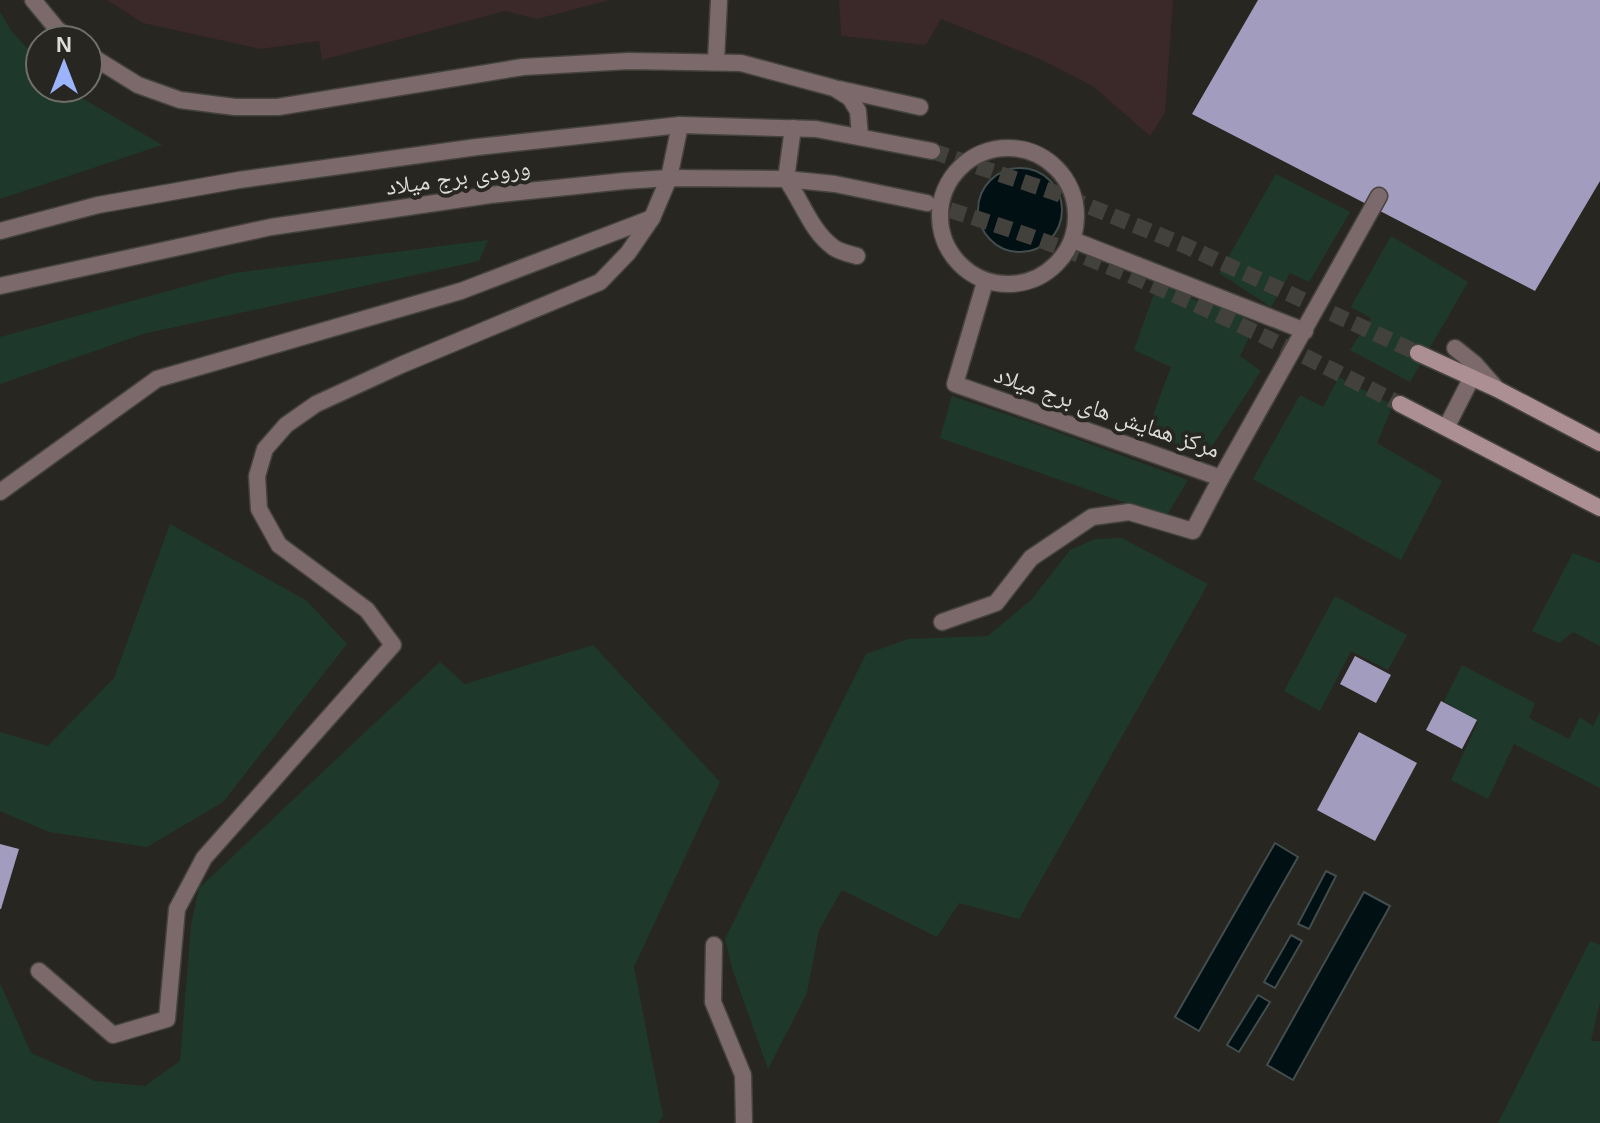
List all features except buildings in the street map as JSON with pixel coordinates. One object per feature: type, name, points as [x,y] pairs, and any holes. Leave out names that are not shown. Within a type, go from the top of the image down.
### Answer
[{"type":"main road","points":[[1418,353],[1497,389],[1600,443]]},
{"type":"main road","points":[[1400,404],[1600,508]]},
{"type":"street","points":[[33,0],[53,24]]},
{"type":"street","points":[[716,61],[719,0]]},
{"type":"street","points":[[104,64],[138,85],[180,100],[235,107],[278,107],[523,67],[629,61],[716,61],[770,69],[834,88],[920,107]]},
{"type":"street","points":[[834,88],[850,98],[858,111],[860,137]]},
{"type":"street","points":[[0,231],[98,205],[239,180],[446,151],[680,125],[816,129],[932,151]]},
{"type":"street","points":[[39,971],[113,1035],[167,1019],[177,909],[204,858],[393,645],[367,610],[279,545],[259,509],[257,476],[265,449],[286,425],[316,404],[600,282],[628,253],[652,218],[669,178],[680,125]]},
{"type":"street","points":[[793,128],[786,179],[801,199],[813,225],[834,249],[857,256]]},
{"type":"street","points":[[999,148],[1022,149],[1044,158],[1062,174],[1073,194],[1077,218],[1073,240],[1062,259],[1046,273],[1027,283],[1006,285],[985,282],[966,271],[951,256],[941,235],[939,211],[945,189],[958,169],[977,155],[999,148]]},
{"type":"street","name":"ورودی برج میلاد","points":[[0,286],[271,227],[490,195],[669,178],[786,179],[835,184],[927,203]]},
{"type":"street","name":"مرکز همایش های برج میلاد","points":[[985,282],[955,384],[1221,478],[1379,196]]},
{"type":"street","points":[[0,492],[157,379],[461,291],[652,218]]},
{"type":"street","points":[[1073,240],[1305,331]]},
{"type":"street","points":[[1455,348],[1475,364],[1497,389]]},
{"type":"street","points":[[1447,426],[1471,379]]},
{"type":"street","points":[[942,622],[996,603],[1031,558],[1092,517],[1129,512],[1193,531],[1221,478]]},
{"type":"street","points":[[714,945],[713,1002],[743,1075],[744,1123]]},
{"type":"shaded area","points":[[107,0],[610,0],[537,19],[505,11],[322,60],[319,41],[260,49],[143,23]]},
{"type":"shaded area","points":[[839,0],[1173,0],[1165,113],[1150,136],[1094,87],[1042,60],[941,19],[926,45],[841,36]]},
{"type":"shaded area","points":[[1020,168],[1036,171],[1050,180],[1059,194],[1062,210],[1059,226],[1050,240],[1036,249],[1020,252],[1004,249],[990,240],[981,226],[978,210],[981,194],[990,180],[1004,171]]},
{"type":"shaded area","points":[[1275,843],[1298,857],[1199,1031],[1175,1017]]},
{"type":"shaded area","points":[[1326,871],[1336,876],[1309,929],[1298,924]]},
{"type":"shaded area","points":[[1364,892],[1390,906],[1293,1080],[1267,1065]]},
{"type":"shaded area","points":[[1291,935],[1302,941],[1275,988],[1264,982]]},
{"type":"shaded area","points":[[1258,995],[1270,1002],[1239,1052],[1227,1045]]},
{"type":"green space","points":[[0,12],[24,45],[24,104],[92,104],[162,145],[0,199]]},
{"type":"green space","points":[[1276,174],[1350,212],[1309,282],[1290,273],[1271,307],[1219,273]]},
{"type":"green space","points":[[1391,236],[1468,282],[1410,382],[1350,350],[1371,318],[1351,307]]},
{"type":"green space","points":[[488,240],[479,261],[143,334],[0,384],[0,337],[234,273]]},
{"type":"green space","points":[[1158,282],[1201,303],[1205,296],[1255,324],[1240,356],[1261,371],[1205,457],[1147,431],[1171,367],[1134,350]]},
{"type":"green space","points":[[1339,377],[1393,405],[1377,443],[1442,481],[1401,560],[1253,479],[1300,395],[1323,407]]},
{"type":"green space","points":[[952,396],[1188,480],[1166,517],[940,438]]},
{"type":"green space","points":[[170,524],[307,601],[347,644],[223,802],[147,847],[49,832],[0,811],[0,732],[48,746],[114,678]]},
{"type":"green space","points":[[1122,538],[1208,584],[1019,919],[959,903],[937,937],[842,890],[819,930],[807,993],[768,1069],[732,968],[725,939],[866,654],[908,639],[988,636],[1032,599],[1070,550],[1095,539]]},
{"type":"green space","points":[[1573,553],[1600,563],[1600,646],[1573,632],[1559,643],[1532,631]]},
{"type":"green space","points":[[1335,596],[1407,635],[1388,670],[1351,651],[1320,711],[1284,691]]},
{"type":"green space","points":[[593,645],[720,782],[634,967],[663,1116],[658,1123],[0,1123],[0,983],[31,1053],[95,1081],[145,1086],[180,1061],[191,925],[199,888],[440,662],[465,684]]},
{"type":"green space","points":[[1462,665],[1535,703],[1529,718],[1569,739],[1580,717],[1593,726],[1600,712],[1600,788],[1514,744],[1488,799],[1451,780],[1478,722],[1444,701]]},
{"type":"green space","points":[[1590,941],[1600,945],[1600,1002],[1591,1041],[1600,1041],[1600,1123],[1498,1123]]},
{"type":"tunnel","points":[[932,151],[1059,194],[1186,246],[1418,353]]},
{"type":"tunnel","points":[[927,203],[1029,236],[1134,277],[1268,338],[1400,404]]}]
